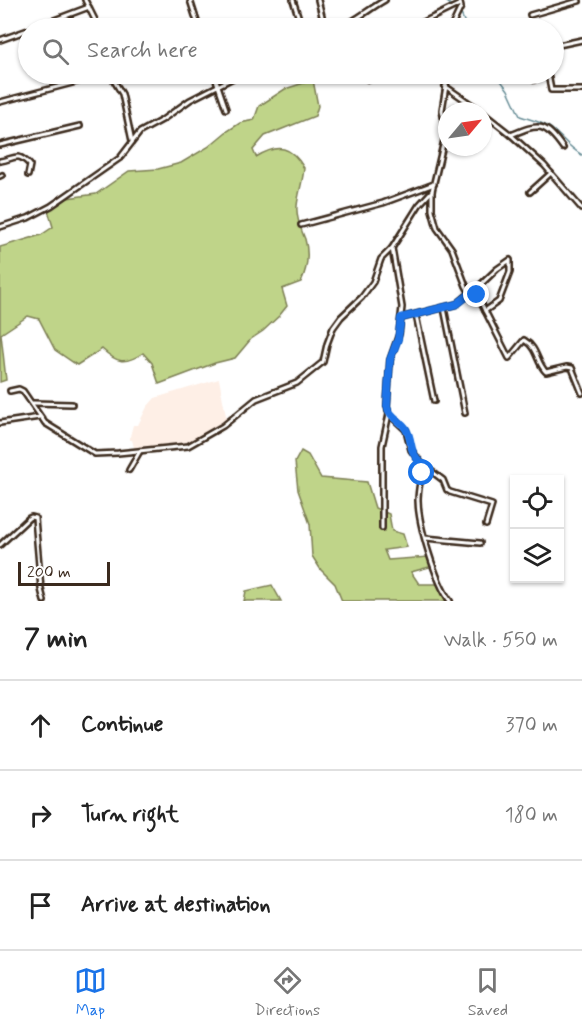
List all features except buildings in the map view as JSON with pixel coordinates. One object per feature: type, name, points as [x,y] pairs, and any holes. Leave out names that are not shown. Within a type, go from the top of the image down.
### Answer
[{"type":"street","points":[[85,0],[94,18]]},
{"type":"street","points":[[190,0],[196,18]]},
{"type":"street","points":[[293,0],[299,18]]},
{"type":"street","points":[[318,0],[322,16]]},
{"type":"street","points":[[360,18],[368,9],[385,0]]},
{"type":"street","points":[[530,15],[580,2]]},
{"type":"street","points":[[433,18],[459,3]]},
{"type":"street","points":[[456,18],[459,3]]},
{"type":"street","points":[[60,18],[89,7]]},
{"type":"street","points":[[0,40],[18,34]]},
{"type":"street","points":[[564,44],[582,40]]},
{"type":"street","points":[[0,102],[69,84]]},
{"type":"street","points":[[115,84],[122,94],[132,141]]},
{"type":"street","points":[[0,227],[39,213],[87,183],[120,158],[140,132],[179,107],[222,84]]},
{"type":"street","points":[[550,84],[551,90],[582,90]]},
{"type":"street","points":[[218,86],[226,109]]},
{"type":"street","points":[[468,102],[445,86],[442,110],[446,132],[432,191],[432,210],[437,228],[452,249],[466,286],[485,311],[509,358],[524,340],[536,351],[542,369],[546,372],[572,368],[582,393]]},
{"type":"street","points":[[492,120],[512,135],[551,173],[582,209]]},
{"type":"street","points":[[0,145],[80,126]]},
{"type":"street","points":[[512,135],[529,127],[541,126],[547,129],[563,148]]},
{"type":"street","points":[[0,161],[14,156],[23,159],[30,165],[28,175]]},
{"type":"street","points":[[530,192],[551,173]]},
{"type":"street","points":[[301,225],[383,203],[434,184]]},
{"type":"street","points":[[10,391],[19,389],[33,403],[45,423],[95,454],[188,446],[200,441],[223,426],[256,399],[297,384],[324,362],[333,328],[373,282],[381,260],[392,248],[410,217],[432,191]]},
{"type":"street","points":[[382,528],[382,446],[389,414],[387,400],[390,360],[398,339],[401,318],[399,283],[392,248]]},
{"type":"street","points":[[401,318],[457,304],[496,269],[510,260],[510,272],[499,302],[485,311]]},
{"type":"street","points":[[444,308],[465,413]]},
{"type":"street","points":[[416,315],[434,401]]},
{"type":"street","points":[[33,403],[72,404]]},
{"type":"street","points":[[389,414],[406,430],[411,450],[422,464],[443,480],[447,490],[492,505],[486,525]]},
{"type":"street","points":[[0,423],[40,417]]},
{"type":"street","points":[[129,470],[140,451]]},
{"type":"street","points":[[422,464],[418,502],[424,537],[442,590],[450,601]]},
{"type":"street","points":[[0,544],[33,517],[36,521],[44,601]]},
{"type":"street","points":[[424,537],[480,543]]},
{"type":"shaded area","points":[[219,379],[227,421],[186,445],[135,451],[132,440],[129,440],[133,425],[138,425],[147,407],[155,398]]},
{"type":"green space","points":[[301,84],[314,84],[318,106],[315,116],[265,136],[253,150],[256,157],[271,150],[284,149],[294,155],[304,168],[297,210],[306,244],[305,272],[301,282],[282,289],[287,306],[279,316],[251,339],[235,358],[159,384],[152,363],[143,353],[121,361],[102,349],[77,365],[55,350],[39,319],[28,316],[1,334],[6,380],[0,382],[0,247],[41,235],[53,227],[48,210],[67,198],[96,194],[129,171],[158,169],[181,163],[208,147],[240,123],[254,120],[259,106],[285,89]]},
{"type":"green space","points":[[301,451],[308,455],[321,478],[367,482],[375,508],[389,514],[392,531],[403,534],[407,547],[384,550],[388,560],[429,557],[433,566],[411,572],[419,584],[437,584],[446,601],[342,601],[335,584],[321,570],[312,556],[310,524],[298,490],[295,462]]},
{"type":"green space","points":[[272,585],[281,601],[244,601],[246,591]]},
{"type":"waterway","points":[[444,0],[458,10]]},
{"type":"waterway","points":[[461,14],[463,18]]},
{"type":"waterway","points":[[504,84],[520,116],[541,123],[556,132],[582,155]]},
{"type":"route","points":[[422,473],[422,464],[411,450],[406,430],[389,414],[387,406],[390,360],[398,339],[401,318],[457,304],[474,291],[477,295]]}]
